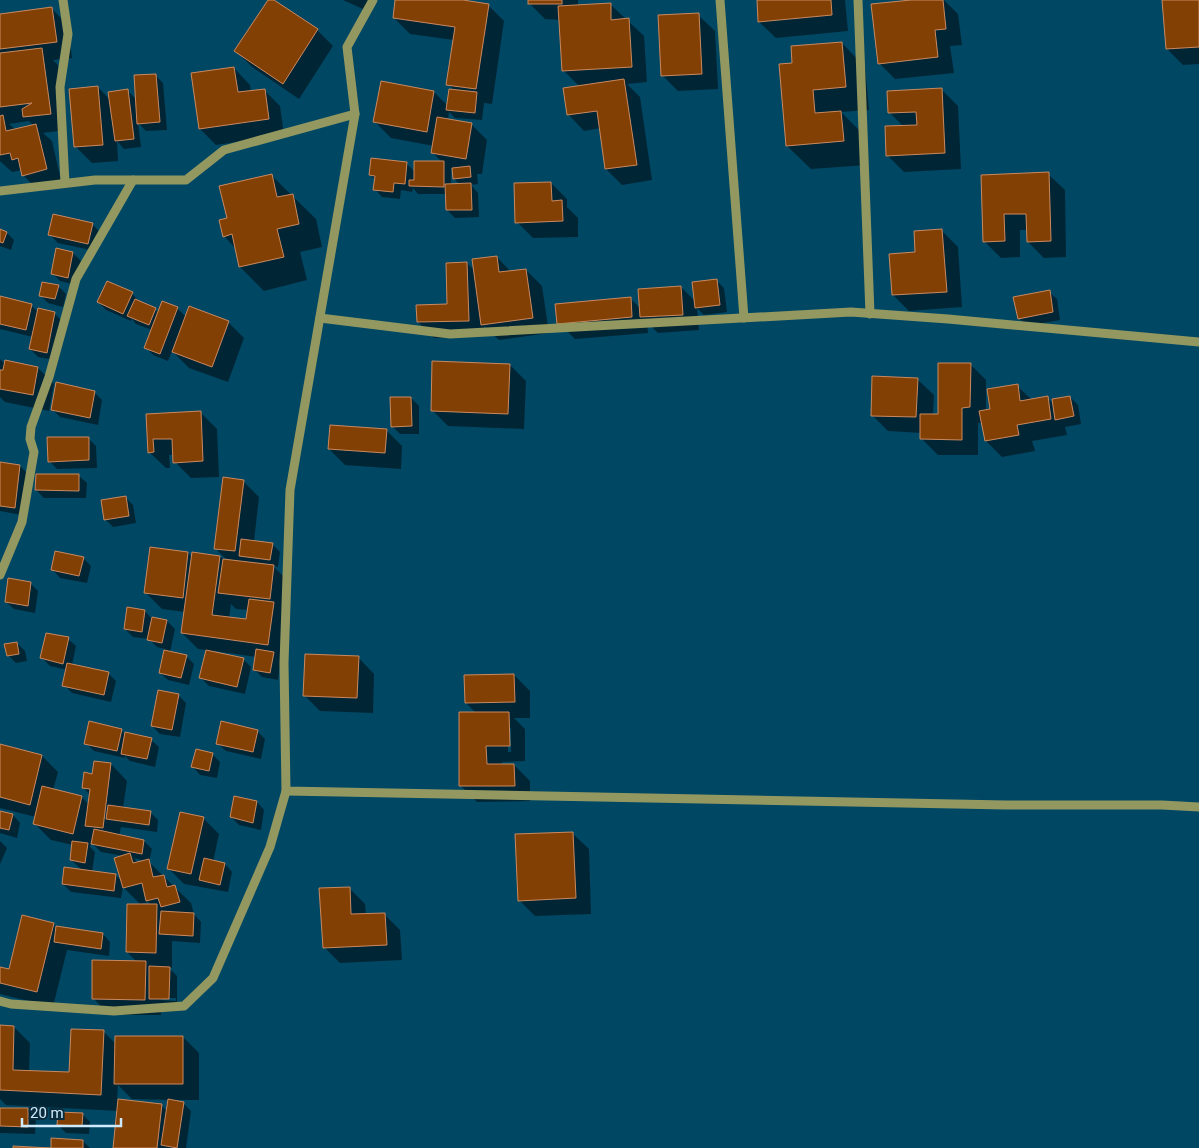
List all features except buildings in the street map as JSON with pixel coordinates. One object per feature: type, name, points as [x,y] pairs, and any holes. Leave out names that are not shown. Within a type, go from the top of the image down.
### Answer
[{"type":"street","points":[[63,0],[68,34],[60,87],[65,183]]},
{"type":"street","points":[[0,1001],[11,1004],[114,1011],[184,1006],[213,978],[270,847],[286,791],[284,663],[290,490],[355,114],[347,47],[373,0]]},
{"type":"street","points":[[720,0],[744,318]]},
{"type":"street","points":[[858,0],[870,314]]},
{"type":"street","points":[[0,191],[95,180],[186,180],[224,150],[355,114]]},
{"type":"street","points":[[0,575],[22,522],[34,452],[30,439],[31,427],[49,377],[76,279],[133,180]]},
{"type":"street","points":[[320,318],[450,334],[851,312],[1199,342]]},
{"type":"street","points":[[286,791],[996,805],[1162,805],[1199,807]]}]
